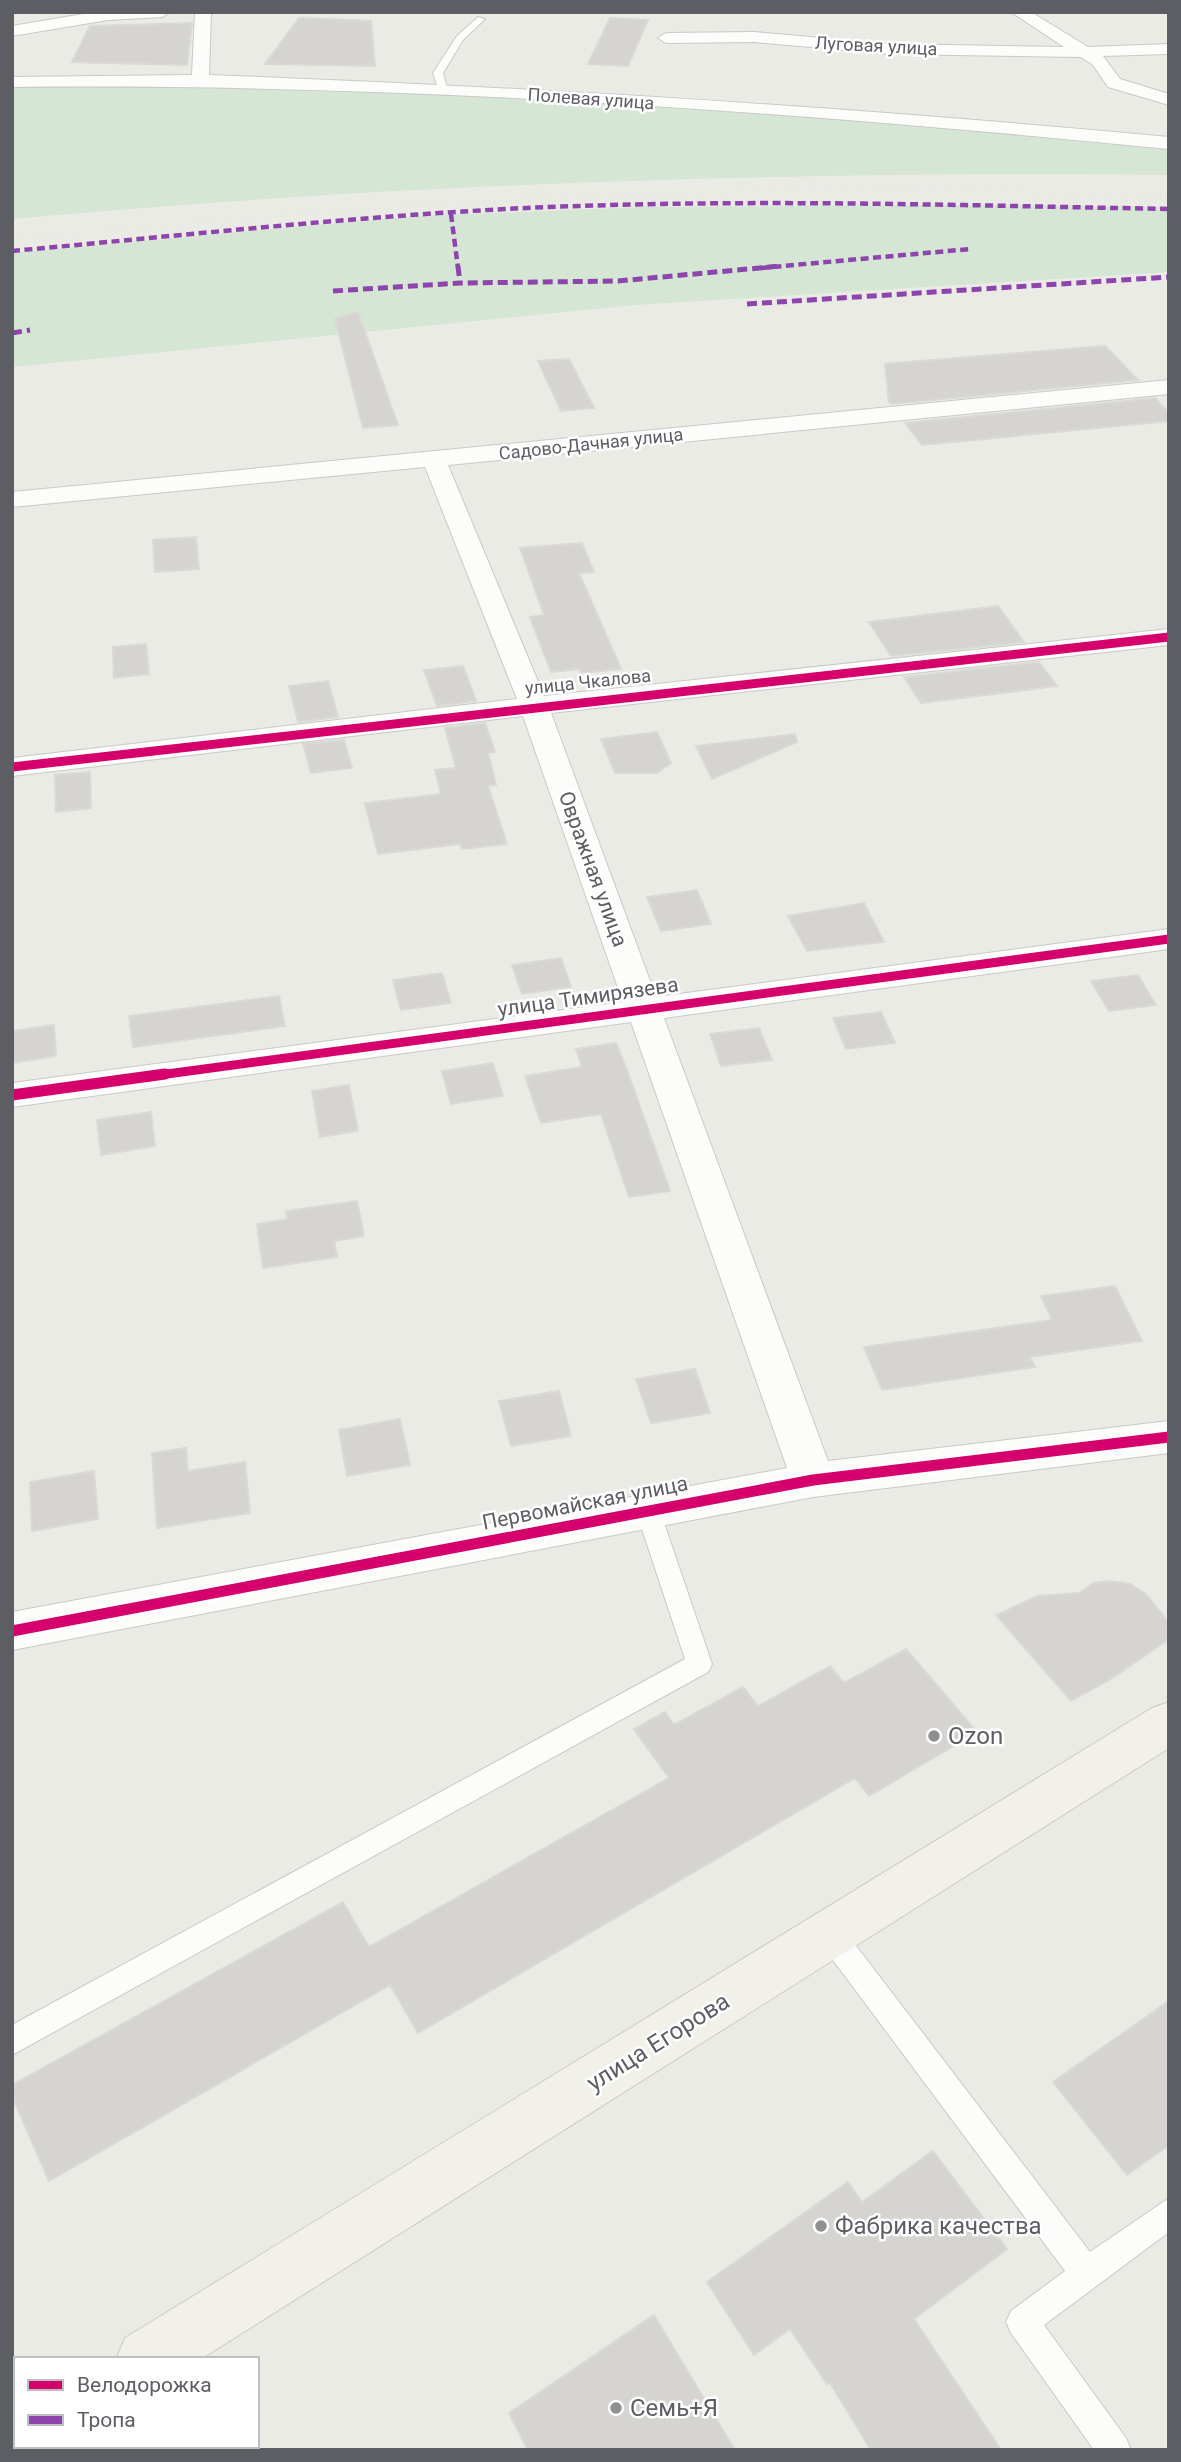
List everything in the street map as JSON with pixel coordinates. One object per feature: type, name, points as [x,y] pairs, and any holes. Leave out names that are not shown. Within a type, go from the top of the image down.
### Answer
[{"type":"main road","name":"улица Егорова","points":[[149,2357],[1169,1723]]},
{"type":"street","points":[[12,31],[88,17],[162,12]]},
{"type":"street","points":[[200,80],[203,12]]},
{"type":"street","points":[[1019,12],[1087,52],[1099,61],[1114,83],[1169,100]]},
{"type":"street","name":"Луговая улица","points":[[666,38],[754,37],[891,49],[1087,52],[1169,49]]},
{"type":"street","name":"Полевая улица","points":[[12,82],[200,80],[442,89],[993,126],[1169,143]]},
{"type":"street","name":"Садово-Дачная улица","points":[[12,500],[1169,387]]},
{"type":"street","name":"Овражная улица","points":[[434,460],[534,706],[813,1480]]},
{"type":"street","name":"улица Чкалова","points":[[12,767],[534,706],[1169,637]]},
{"type":"street","name":"улица Тимирязева","points":[[12,1094],[1169,939]]},
{"type":"street","name":"Первомайская улица","points":[[12,1630],[813,1480],[1169,1437]]},
{"type":"lane","points":[[442,89],[438,73],[460,38],[481,19]]},
{"type":"lane","points":[[12,2041],[699,1664],[648,1511]]},
{"type":"lane","points":[[831,1935],[1087,2274]]},
{"type":"lane","points":[[1114,2450],[1022,2322],[1169,2213]]},
{"type":"green space","points":[[12,85],[435,90],[1169,142],[1169,175],[880,175],[590,182],[301,197],[12,219]]},
{"type":"green space","points":[[642,207],[1169,207],[1169,272],[636,305],[12,367],[12,253],[415,216]]},
{"type":"building","points":[[299,18],[371,21],[375,66],[265,64]]},
{"type":"building","points":[[610,18],[648,20],[628,66],[588,64]]},
{"type":"building","points":[[192,23],[187,65],[72,62],[90,26]]},
{"type":"building","points":[[358,312],[398,425],[363,428],[335,319]]},
{"type":"building","points":[[1105,346],[1138,380],[891,404],[889,402],[885,364]]},
{"type":"building","points":[[569,359],[594,408],[561,411],[538,361]]},
{"type":"building","points":[[1155,398],[1169,413],[1169,421],[922,445],[905,423]]},
{"type":"building","points":[[196,537],[199,569],[155,572],[153,540]]},
{"type":"building","points":[[582,543],[594,572],[579,573],[621,669],[581,673],[579,669],[551,672],[530,617],[544,615],[520,548]]},
{"type":"building","points":[[998,606],[1024,642],[891,656],[869,622]]},
{"type":"building","points":[[146,644],[149,674],[114,678],[113,647]]},
{"type":"building","points":[[1039,662],[1057,686],[921,703],[904,677]]},
{"type":"building","points":[[463,666],[476,701],[437,706],[424,670]]},
{"type":"building","points":[[328,681],[338,717],[298,722],[289,686]]},
{"type":"building","points":[[485,723],[495,752],[488,753],[496,785],[488,786],[507,844],[462,849],[460,844],[378,854],[365,803],[441,794],[435,770],[456,768],[445,728]]},
{"type":"building","points":[[657,732],[671,763],[657,773],[615,773],[601,739]]},
{"type":"building","points":[[795,734],[797,742],[712,779],[696,746]]},
{"type":"building","points":[[344,740],[352,768],[311,773],[303,744]]},
{"type":"building","points":[[90,772],[91,808],[56,812],[55,775]]},
{"type":"building","points":[[697,890],[711,924],[661,931],[647,897]]},
{"type":"building","points":[[864,903],[884,942],[807,951],[788,916]]},
{"type":"building","points":[[561,958],[571,987],[522,994],[512,965]]},
{"type":"building","points":[[442,973],[451,1003],[401,1010],[393,980]]},
{"type":"building","points":[[1138,975],[1156,1005],[1109,1011],[1091,981]]},
{"type":"building","points":[[279,996],[285,1026],[133,1047],[129,1016]]},
{"type":"building","points":[[881,1012],[895,1043],[846,1049],[833,1018]]},
{"type":"building","points":[[54,1025],[56,1056],[12,1063],[12,1031]]},
{"type":"building","points":[[759,1028],[772,1060],[721,1066],[710,1034]]},
{"type":"building","points":[[616,1043],[670,1191],[629,1197],[601,1114],[541,1123],[525,1076],[582,1067],[576,1049]]},
{"type":"building","points":[[493,1063],[503,1096],[451,1104],[442,1071]]},
{"type":"building","points":[[349,1085],[358,1131],[320,1137],[312,1091]]},
{"type":"building","points":[[151,1112],[155,1146],[101,1155],[97,1120]]},
{"type":"building","points":[[357,1201],[364,1236],[334,1241],[337,1257],[263,1268],[257,1224],[288,1219],[286,1211]]},
{"type":"building","points":[[1115,1286],[1142,1341],[1030,1357],[1035,1367],[882,1390],[864,1347],[1052,1320],[1041,1296]]},
{"type":"building","points":[[695,1369],[710,1413],[651,1423],[636,1379]]},
{"type":"building","points":[[559,1391],[571,1436],[511,1446],[499,1401]]},
{"type":"building","points":[[400,1419],[410,1465],[347,1476],[339,1430]]},
{"type":"building","points":[[186,1448],[188,1471],[245,1462],[250,1513],[157,1528],[152,1453]]},
{"type":"building","points":[[94,1471],[98,1519],[32,1531],[30,1482]]},
{"type":"building","points":[[1109,1581],[1130,1584],[1146,1594],[1169,1623],[1169,1639],[1111,1679],[1071,1701],[996,1615],[1038,1596],[1079,1593],[1094,1583]]},
{"type":"building","points":[[906,1649],[977,1732],[869,1796],[855,1778],[418,2033],[390,1985],[49,2181],[12,2096],[12,2085],[343,1902],[369,1947],[669,1778],[634,1729],[665,1712],[674,1725],[743,1687],[758,1706],[830,1666],[844,1683]]},
{"type":"building","points":[[1169,2001],[1169,2145],[1127,2175],[1053,2082]]},
{"type":"building","points":[[933,2151],[1007,2249],[914,2319],[1001,2450],[871,2450],[830,2383],[827,2384],[790,2329],[754,2355],[707,2282],[848,2182],[862,2202]]},
{"type":"building","points":[[654,2315],[735,2450],[528,2450],[509,2413]]},
{"type":"railway","points":[[12,239],[378,209],[598,196],[884,191],[1169,195]]},
{"type":"marked path","points":[[12,251],[506,209],[790,203],[1169,209]]},
{"type":"marked path","points":[[451,214],[460,283]]},
{"type":"marked path","points":[[333,291],[460,283],[618,281],[970,249]]},
{"type":"marked path","points":[[747,304],[1169,277]]},
{"type":"marked path","points":[[12,333],[30,330]]},
{"type":"cycle path","points":[[12,767],[534,706],[1169,637]]},
{"type":"cycle path","points":[[12,1095],[1169,939]]},
{"type":"cycle path","points":[[12,1631],[813,1480],[1169,1437]]},
{"type":"place","name":"Ozon","points":[[934,1736]]},
{"type":"place","name":"Фабрика качества","points":[[821,2226]]},
{"type":"place","name":"Семь+Я","points":[[616,2408]]}]
